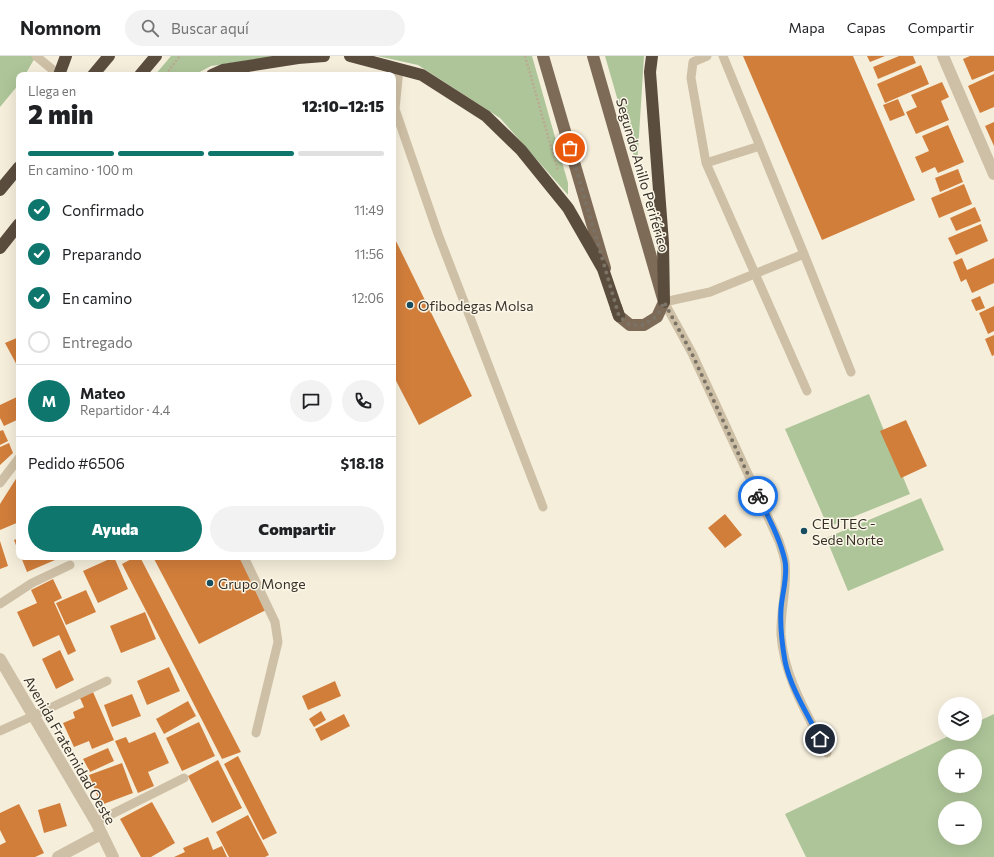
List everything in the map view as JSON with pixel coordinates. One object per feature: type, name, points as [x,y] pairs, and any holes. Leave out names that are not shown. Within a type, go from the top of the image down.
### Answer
[{"type":"highway","points":[[60,72],[66,56]]},
{"type":"highway","points":[[96,72],[109,56]]},
{"type":"highway","points":[[143,72],[156,56]]},
{"type":"highway","points":[[219,72],[223,70],[298,58],[324,56]]},
{"type":"highway","points":[[350,56],[422,75],[486,116],[521,150],[568,208],[603,269],[619,316]]},
{"type":"highway","points":[[652,56],[650,72],[663,243],[664,302]]},
{"type":"highway","points":[[0,190],[16,171]]},
{"type":"highway","points":[[0,248],[16,228]]},
{"type":"main road","points":[[543,56],[619,316],[630,325],[644,325],[657,316],[664,302]]},
{"type":"main road","name":"Segundo Anillo Periférico","points":[[594,56],[664,302]]},
{"type":"street","points":[[943,56],[994,174]]},
{"type":"street","name":"Avenida Fraternidad Oeste","points":[[0,659],[96,822],[113,857]]},
{"type":"street","points":[[58,857],[101,834]]},
{"type":"lane","points":[[36,56],[55,72]]},
{"type":"lane","points":[[708,56],[693,62],[691,78],[706,163],[807,391]]},
{"type":"lane","points":[[722,56],[851,372]]},
{"type":"lane","points":[[396,99],[399,69]]},
{"type":"lane","points":[[396,112],[438,234],[543,507]]},
{"type":"lane","points":[[706,163],[760,146]]},
{"type":"lane","points":[[804,254],[710,292],[664,302],[692,354],[779,541],[785,561],[785,585],[781,609],[781,635],[785,662],[791,682],[827,753]]},
{"type":"lane","points":[[0,483],[16,462]]},
{"type":"lane","points":[[245,560],[275,622],[278,642],[256,733]]},
{"type":"lane","points":[[0,604],[32,583],[70,565]]},
{"type":"lane","points":[[0,731],[107,681]]},
{"type":"lane","points":[[96,822],[184,778]]},
{"type":"path","points":[[170,72],[169,70],[180,56]]},
{"type":"path","points":[[525,56],[561,184],[553,190]]},
{"type":"green space","points":[[0,56],[36,56],[27,72],[16,72],[16,88],[0,107]]},
{"type":"green space","points":[[171,56],[278,56],[211,66],[200,72],[158,72]]},
{"type":"green space","points":[[377,56],[532,56],[568,183],[568,195],[500,118],[418,65]]},
{"type":"green space","points":[[605,56],[644,56],[637,167]]},
{"type":"green space","points":[[869,394],[910,494],[828,527],[785,429]]},
{"type":"green space","points":[[921,498],[944,550],[848,591],[826,538]]},
{"type":"green space","points":[[994,714],[994,857],[806,857],[785,814],[938,741],[982,741],[982,720]]},
{"type":"building","points":[[743,56],[853,56],[915,200],[822,240]]},
{"type":"building","points":[[867,56],[885,56],[870,62]]},
{"type":"building","points":[[899,56],[913,56],[916,63],[878,79],[873,67]]},
{"type":"building","points":[[970,56],[994,56],[994,71],[972,80],[963,59]]},
{"type":"building","points":[[921,65],[929,84],[885,103],[877,84]]},
{"type":"building","points":[[994,74],[994,107],[980,113],[968,86]]},
{"type":"building","points":[[942,82],[949,97],[941,101],[949,120],[916,134],[906,112],[917,107],[911,95]]},
{"type":"building","points":[[898,99],[905,115],[890,121],[883,105]]},
{"type":"building","points":[[994,122],[994,146],[985,126]]},
{"type":"building","points":[[948,125],[964,162],[938,173],[935,167],[922,173],[915,157],[929,151],[922,136]]},
{"type":"building","points":[[958,169],[963,182],[940,192],[935,178]]},
{"type":"building","points":[[964,184],[972,204],[939,218],[931,198]]},
{"type":"building","points":[[975,207],[981,221],[956,231],[950,218]]},
{"type":"building","points":[[981,224],[988,241],[956,255],[948,238]]},
{"type":"building","name":"Ofibodegas Molsa","points":[[396,241],[472,396],[419,425],[396,381]]},
{"type":"building","points":[[962,258],[967,270],[994,258],[994,283],[972,293],[966,279],[961,282],[953,262]]},
{"type":"building","points":[[980,296],[985,308],[976,311],[971,300]]},
{"type":"building","points":[[994,306],[994,331],[988,334],[979,313]]},
{"type":"building","points":[[994,335],[994,355],[992,356],[985,339]]},
{"type":"building","points":[[16,338],[16,363],[5,343]]},
{"type":"building","points":[[16,397],[16,420],[4,426],[0,418],[0,405]]},
{"type":"building","points":[[906,420],[927,466],[901,478],[880,431]]},
{"type":"building","points":[[3,430],[8,441],[0,445],[0,431]]},
{"type":"building","points":[[9,443],[13,453],[0,465],[0,447]]},
{"type":"building","points":[[16,479],[16,523],[0,530],[0,504]]},
{"type":"building","points":[[725,514],[742,535],[725,548],[708,528]]},
{"type":"building","points":[[0,541],[8,566],[0,569]]},
{"type":"building","points":[[22,560],[55,560],[27,572]]},
{"type":"building","points":[[107,560],[115,560],[128,589],[98,603],[83,571]]},
{"type":"building","points":[[129,560],[142,560],[241,752],[222,759],[122,564]]},
{"type":"building","name":"Grupo Monge","points":[[155,560],[242,560],[268,609],[199,644]]},
{"type":"building","points":[[53,579],[62,598],[54,602],[76,651],[68,655],[59,635],[33,647],[17,612],[37,603],[31,590]]},
{"type":"building","points":[[86,590],[96,612],[66,625],[56,603]]},
{"type":"building","points":[[145,612],[156,639],[121,653],[110,626]]},
{"type":"building","points":[[60,650],[74,680],[56,689],[42,659]]},
{"type":"building","points":[[169,667],[180,691],[147,705],[137,681]]},
{"type":"building","points":[[335,681],[341,696],[308,710],[302,696]]},
{"type":"building","points":[[93,692],[114,740],[92,749],[89,741],[74,747],[63,723],[75,718],[73,712],[84,707],[80,698]]},
{"type":"building","points":[[132,694],[141,716],[112,727],[104,705]]},
{"type":"building","points":[[188,701],[196,716],[164,734],[156,719]]},
{"type":"building","points":[[321,711],[326,720],[314,727],[309,719]]},
{"type":"building","points":[[344,714],[350,726],[321,741],[315,729]]},
{"type":"building","points":[[199,722],[215,756],[182,771],[166,738]]},
{"type":"building","points":[[155,732],[169,763],[148,772],[154,786],[138,793],[115,741],[126,737],[129,743]]},
{"type":"building","points":[[108,748],[114,761],[90,772],[83,759]]},
{"type":"building","points":[[238,756],[277,833],[263,840],[224,764]]},
{"type":"building","points":[[218,760],[242,808],[212,823],[188,776]]},
{"type":"building","points":[[122,763],[133,793],[101,805],[89,775]]},
{"type":"building","points":[[152,802],[175,843],[151,857],[141,857],[120,819]]},
{"type":"building","points":[[60,803],[67,826],[44,833],[38,810]]},
{"type":"building","points":[[19,804],[44,853],[35,857],[0,857],[0,845],[6,842],[0,830],[0,813]]},
{"type":"building","points":[[248,815],[269,855],[265,857],[229,857],[216,832]]},
{"type":"building","points":[[208,837],[213,850],[222,846],[227,857],[174,857],[185,852],[183,848]]},
{"type":"way so far","points":[[570,148],[619,316],[630,325],[644,325],[657,316],[664,302],[692,354],[758,496]]},
{"type":"place","name":"Ofibodegas Molsa","points":[[410,305]]},
{"type":"place","name":"CEUTEC - Sede Norte","points":[[804,531]]},
{"type":"place","name":"Grupo Monge","points":[[210,583]]},
{"type":"route","points":[[758,496],[779,541],[785,561],[785,585],[781,609],[781,635],[785,662],[791,682],[820,739]]}]
